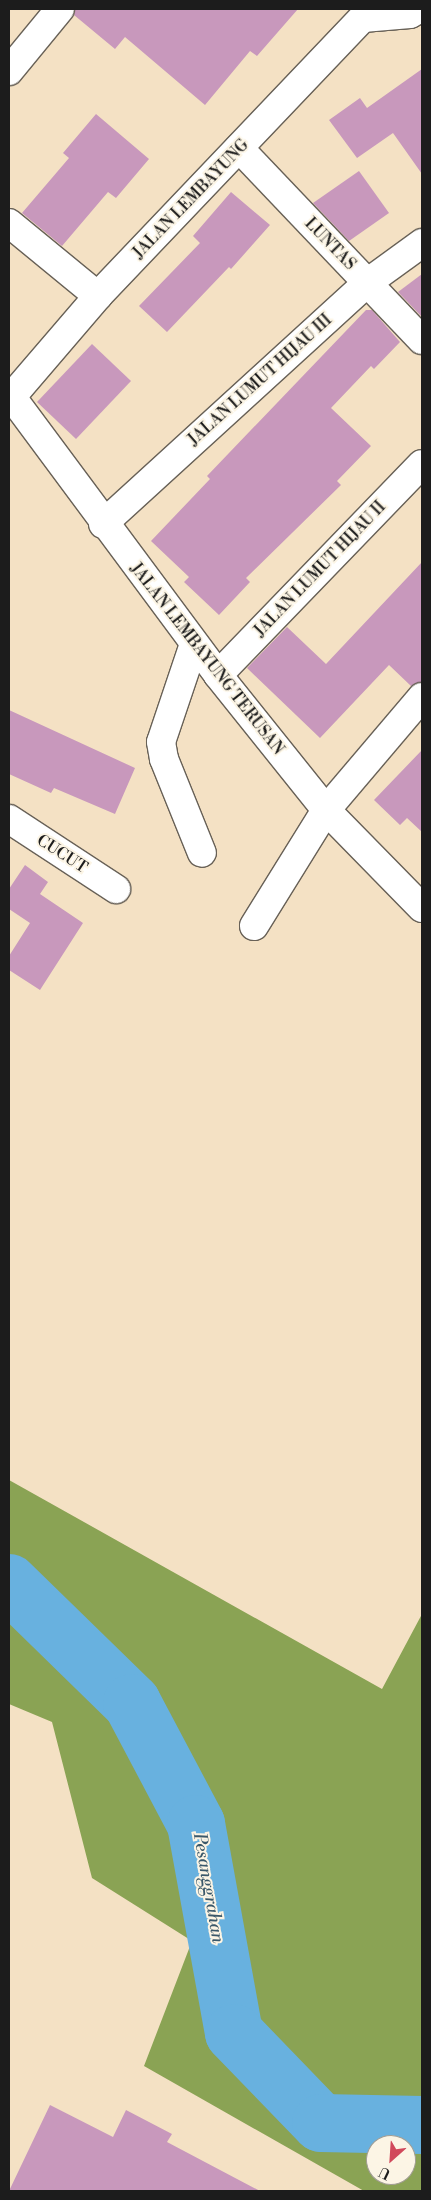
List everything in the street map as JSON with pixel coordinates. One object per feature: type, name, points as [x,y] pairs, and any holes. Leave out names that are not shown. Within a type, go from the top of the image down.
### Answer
[{"type":"street","points":[[9,71],[60,9]]},
{"type":"street","points":[[367,14],[410,14],[419,9]]},
{"type":"street","name":"JALAN LEMBAYUNG","points":[[15,393],[98,296],[367,14]]},
{"type":"street","name":"LUNTAS","points":[[239,148],[422,340]]},
{"type":"street","points":[[9,224],[98,296]]},
{"type":"street","name":"JALAN LUMUT HIJAU III","points":[[104,524],[367,283],[422,243]]},
{"type":"street","name":"JALAN LEMBAYUNG TERUSAN","points":[[15,393],[17,407],[218,675],[326,810],[422,908]]},
{"type":"street","name":"JALAN LUMUT HIJAU II","points":[[218,675],[422,464]]},
{"type":"street","points":[[194,644],[161,742],[164,759],[202,853]]},
{"type":"street","points":[[254,926],[326,810],[422,697]]},
{"type":"street","name":"CUCUT","points":[[9,819],[116,889]]},
{"type":"green space","points":[[9,1480],[382,1689],[422,1614],[422,2190],[364,2191],[144,2066],[192,1941],[92,1878],[52,1722],[9,1704]]},
{"type":"building","points":[[75,9],[298,9],[257,56],[250,51],[205,105],[125,37],[115,49],[74,15]]},
{"type":"building","points":[[422,69],[422,174],[393,133],[357,158],[329,120],[360,98],[367,108]]},
{"type":"building","points":[[96,114],[149,159],[116,198],[108,192],[62,246],[22,213],[69,158],[63,153]]},
{"type":"building","points":[[359,171],[389,213],[349,241],[313,203]]},
{"type":"building","points":[[231,192],[270,225],[231,269],[229,267],[167,332],[139,306],[200,243],[193,236]]},
{"type":"building","points":[[422,274],[422,317],[398,292]]},
{"type":"building","points":[[366,310],[372,310],[400,342],[374,369],[371,366],[331,408],[371,446],[337,481],[341,485],[246,578],[250,582],[219,615],[184,582],[189,577],[151,541],[210,479],[207,476]]},
{"type":"building","points":[[92,344],[131,381],[76,439],[37,402]]},
{"type":"building","points":[[422,562],[422,682],[411,686],[389,665],[320,738],[247,668],[287,627],[326,664]]},
{"type":"building","points":[[9,710],[135,768],[115,814],[54,788],[51,793],[9,774]]},
{"type":"building","points":[[422,750],[422,832],[407,818],[400,825],[374,800]]},
{"type":"building","points":[[25,865],[48,882],[40,894],[83,923],[40,990],[9,970],[9,956],[30,923],[9,909],[9,889]]},
{"type":"building","points":[[50,2105],[113,2137],[126,2110],[172,2134],[167,2142],[260,2191],[9,2191]]},
{"type":"waterway","name":"Pesanggrahan","points":[[9,1583],[132,1703],[196,1824],[234,2033],[321,2123],[422,2125]]}]
